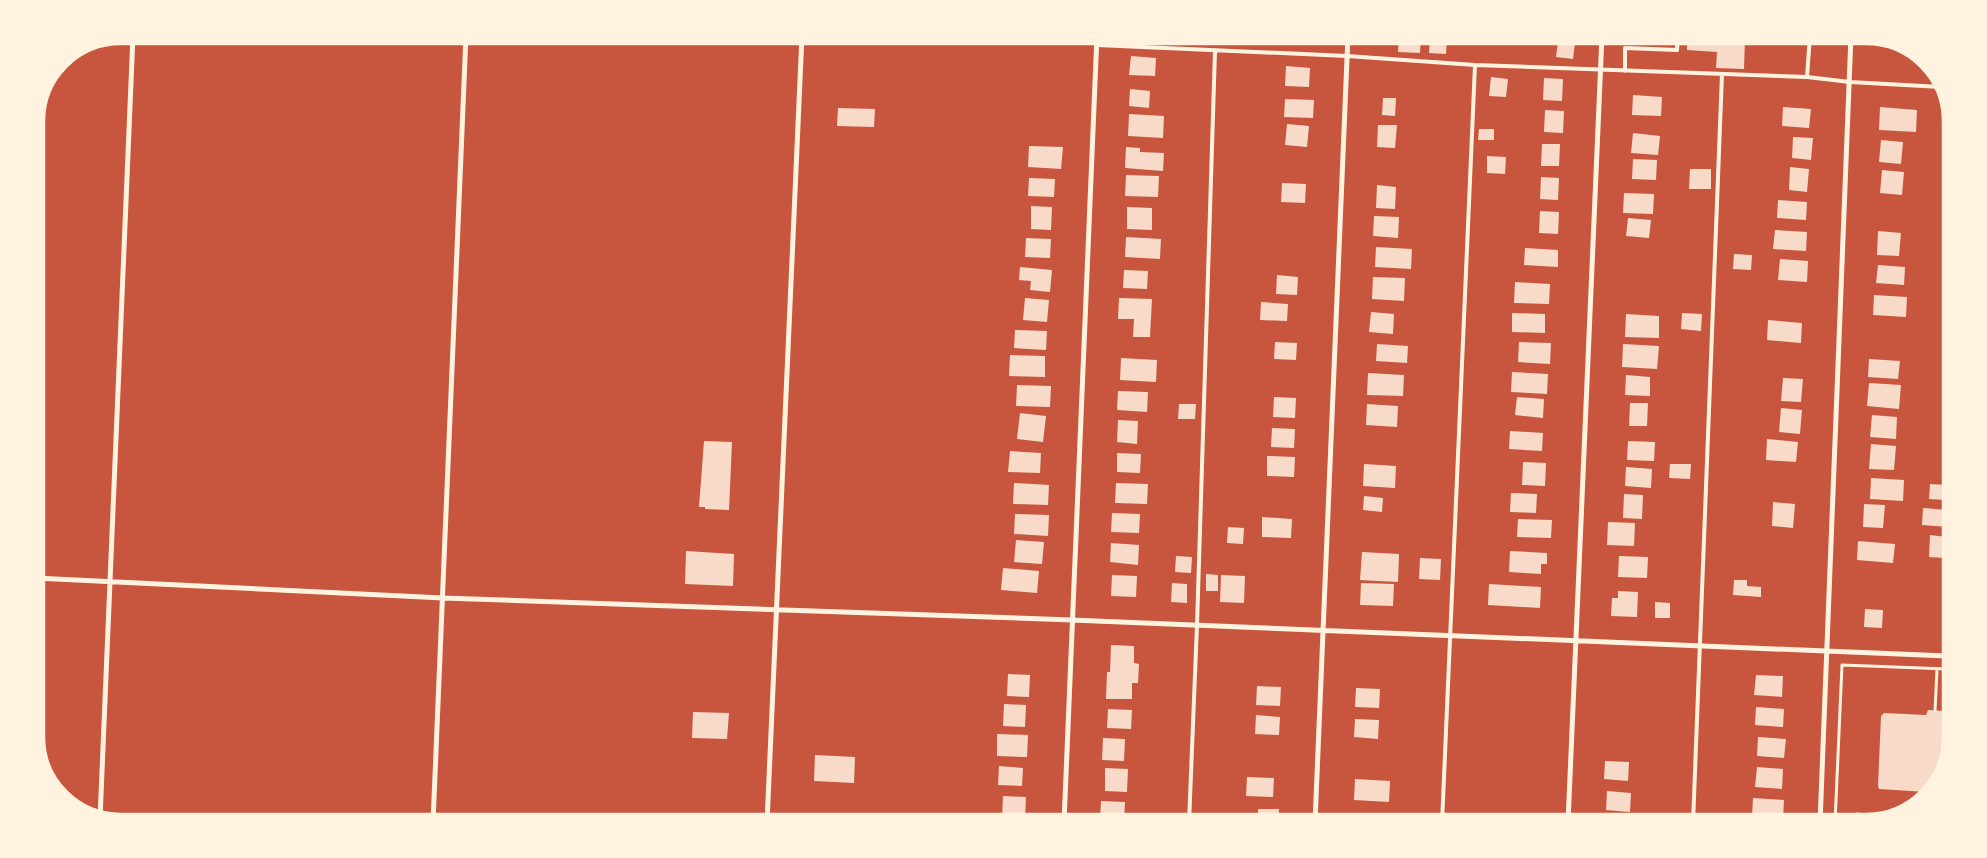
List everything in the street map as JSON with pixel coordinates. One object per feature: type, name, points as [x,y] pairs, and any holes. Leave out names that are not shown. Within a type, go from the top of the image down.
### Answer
[{"type":"street","points":[[100,811],[133,44]]},
{"type":"street","points":[[433,814],[466,44]]},
{"type":"street","points":[[767,814],[802,44]]},
{"type":"street","points":[[1315,814],[1348,44]]},
{"type":"street","points":[[1568,814],[1602,44]]},
{"type":"street","points":[[1820,814],[1851,44]]},
{"type":"street","points":[[1064,814],[1097,45]]},
{"type":"street","points":[[44,578],[443,598],[1072,620],[1943,656]]},
{"type":"lane","points":[[1626,72],[1625,48],[1678,50],[1678,44]]},
{"type":"lane","points":[[1807,77],[1809,44]]},
{"type":"lane","points":[[1097,45],[1347,56],[1600,71],[1807,77],[1850,82],[1935,87]]},
{"type":"lane","points":[[1189,814],[1198,626],[1215,51]]},
{"type":"lane","points":[[1442,814],[1475,65]]},
{"type":"lane","points":[[1693,814],[1722,74]]},
{"type":"path","points":[[1836,814],[1842,666],[1943,669]]},
{"type":"path","points":[[1935,711],[1936,669]]},
{"type":"building","points":[[1398,44],[1421,44],[1420,53],[1398,52]]},
{"type":"building","points":[[1430,44],[1447,44],[1446,54],[1429,53]]},
{"type":"building","points":[[1558,44],[1575,44],[1573,59],[1556,57]]},
{"type":"building","points":[[1687,44],[1745,44],[1744,69],[1716,68],[1717,52],[1687,50]]},
{"type":"building","points":[[1131,56],[1156,58],[1155,76],[1129,75]]},
{"type":"building","points":[[1286,66],[1310,68],[1309,87],[1285,86]]},
{"type":"building","points":[[1491,77],[1508,79],[1506,97],[1489,96]]},
{"type":"building","points":[[1544,78],[1563,79],[1562,101],[1543,100]]},
{"type":"building","points":[[1130,89],[1150,91],[1149,108],[1129,106]]},
{"type":"building","points":[[1633,95],[1662,97],[1661,116],[1632,115]]},
{"type":"building","points":[[1383,98],[1396,98],[1395,116],[1382,115]]},
{"type":"building","points":[[1285,99],[1314,100],[1313,118],[1284,117]]},
{"type":"building","points":[[1783,107],[1811,109],[1809,128],[1782,126]]},
{"type":"building","points":[[1880,107],[1917,110],[1916,132],[1879,130]]},
{"type":"building","points":[[838,108],[875,109],[874,127],[837,126]]},
{"type":"building","points":[[1545,110],[1564,111],[1563,133],[1544,132]]},
{"type":"building","points":[[1129,114],[1164,116],[1163,138],[1128,136]]},
{"type":"building","points":[[1287,124],[1309,126],[1307,147],[1285,145]]},
{"type":"building","points":[[1378,125],[1397,125],[1395,148],[1377,147]]},
{"type":"building","points":[[1479,129],[1494,129],[1494,140],[1478,140]]},
{"type":"building","points":[[1633,133],[1660,136],[1658,155],[1631,153]]},
{"type":"building","points":[[1793,137],[1813,138],[1811,160],[1792,158]]},
{"type":"building","points":[[1881,140],[1903,142],[1901,164],[1879,162]]},
{"type":"building","points":[[1542,144],[1560,144],[1559,166],[1541,166]]},
{"type":"building","points":[[1029,146],[1063,147],[1061,169],[1028,167]]},
{"type":"building","points":[[1126,147],[1140,148],[1140,152],[1164,153],[1163,171],[1125,168]]},
{"type":"building","points":[[1487,156],[1506,157],[1505,174],[1487,173]]},
{"type":"building","points":[[1633,159],[1657,160],[1656,180],[1632,179]]},
{"type":"building","points":[[1790,167],[1809,169],[1807,192],[1789,190]]},
{"type":"building","points":[[1690,169],[1711,169],[1711,189],[1689,189]]},
{"type":"building","points":[[1882,170],[1904,172],[1902,195],[1880,193]]},
{"type":"building","points":[[1126,175],[1159,176],[1158,197],[1125,196]]},
{"type":"building","points":[[1541,177],[1559,178],[1558,200],[1540,199]]},
{"type":"building","points":[[1029,178],[1055,179],[1054,197],[1028,196]]},
{"type":"building","points":[[1282,183],[1306,184],[1305,203],[1281,202]]},
{"type":"building","points":[[1377,185],[1396,187],[1395,209],[1376,208]]},
{"type":"building","points":[[1624,193],[1654,194],[1653,214],[1623,213]]},
{"type":"building","points":[[1778,200],[1807,202],[1806,220],[1777,218]]},
{"type":"building","points":[[1031,206],[1052,207],[1051,230],[1031,229]]},
{"type":"building","points":[[1127,207],[1152,208],[1152,230],[1127,229]]},
{"type":"building","points":[[1540,211],[1559,212],[1558,234],[1539,233]]},
{"type":"building","points":[[1374,216],[1399,217],[1398,238],[1373,236]]},
{"type":"building","points":[[1628,218],[1651,220],[1649,238],[1626,236]]},
{"type":"building","points":[[1775,230],[1807,232],[1806,251],[1773,249]]},
{"type":"building","points":[[1878,231],[1901,233],[1899,256],[1877,255]]},
{"type":"building","points":[[1126,237],[1161,239],[1160,259],[1125,257]]},
{"type":"building","points":[[1026,238],[1051,239],[1050,258],[1025,257]]},
{"type":"building","points":[[1376,247],[1412,249],[1411,269],[1375,267]]},
{"type":"building","points":[[1525,248],[1558,250],[1558,267],[1524,265]]},
{"type":"building","points":[[1734,254],[1752,255],[1751,270],[1733,269]]},
{"type":"building","points":[[1780,259],[1808,261],[1807,282],[1778,280]]},
{"type":"building","points":[[1878,265],[1905,267],[1904,285],[1876,283]]},
{"type":"building","points":[[1020,267],[1052,270],[1050,292],[1030,290],[1031,281],[1019,280]]},
{"type":"building","points":[[1124,270],[1148,271],[1147,289],[1123,288]]},
{"type":"building","points":[[1277,275],[1298,277],[1297,295],[1276,294]]},
{"type":"building","points":[[1373,277],[1405,278],[1404,301],[1372,299]]},
{"type":"building","points":[[1515,282],[1550,284],[1549,304],[1514,303]]},
{"type":"building","points":[[1874,295],[1907,297],[1906,317],[1873,315]]},
{"type":"building","points":[[1025,298],[1049,300],[1047,322],[1023,320]]},
{"type":"building","points":[[1119,298],[1152,299],[1150,337],[1133,337],[1134,319],[1118,319]]},
{"type":"building","points":[[1261,302],[1288,304],[1287,321],[1260,320]]},
{"type":"building","points":[[1371,312],[1394,314],[1393,334],[1369,332]]},
{"type":"building","points":[[1512,313],[1545,314],[1545,333],[1512,332]]},
{"type":"building","points":[[1682,313],[1702,314],[1701,331],[1681,329]]},
{"type":"building","points":[[1626,314],[1659,316],[1659,338],[1625,337]]},
{"type":"building","points":[[1768,320],[1802,323],[1801,343],[1767,340]]},
{"type":"building","points":[[1015,330],[1047,331],[1046,350],[1014,348]]},
{"type":"building","points":[[1275,342],[1297,343],[1296,360],[1274,359]]},
{"type":"building","points":[[1519,342],[1551,343],[1550,364],[1518,362]]},
{"type":"building","points":[[1377,344],[1408,346],[1407,363],[1376,361]]},
{"type":"building","points":[[1623,344],[1659,346],[1657,369],[1622,367]]},
{"type":"building","points":[[1010,355],[1045,356],[1045,377],[1009,376]]},
{"type":"building","points":[[1121,358],[1157,360],[1156,382],[1120,380]]},
{"type":"building","points":[[1869,359],[1900,361],[1898,379],[1868,377]]},
{"type":"building","points":[[1512,372],[1548,374],[1547,394],[1511,392]]},
{"type":"building","points":[[1368,373],[1404,375],[1403,396],[1367,395]]},
{"type":"building","points":[[1626,375],[1650,377],[1650,396],[1625,395]]},
{"type":"building","points":[[1783,378],[1803,379],[1801,402],[1781,401]]},
{"type":"building","points":[[1869,383],[1901,385],[1899,409],[1867,406]]},
{"type":"building","points":[[1017,385],[1051,386],[1050,407],[1016,406]]},
{"type":"building","points":[[1118,391],[1148,392],[1147,412],[1117,410]]},
{"type":"building","points":[[1274,397],[1296,398],[1295,418],[1273,417]]},
{"type":"building","points":[[1517,397],[1544,399],[1543,418],[1515,415]]},
{"type":"building","points":[[1630,403],[1648,403],[1647,426],[1629,426]]},
{"type":"building","points":[[1179,404],[1196,404],[1195,419],[1178,419]]},
{"type":"building","points":[[1367,404],[1398,406],[1397,427],[1366,425]]},
{"type":"building","points":[[1781,408],[1802,410],[1800,434],[1779,432]]},
{"type":"building","points":[[1020,413],[1046,416],[1043,442],[1017,439]]},
{"type":"building","points":[[1872,415],[1897,417],[1896,439],[1870,437]]},
{"type":"building","points":[[1118,420],[1138,421],[1137,444],[1117,442]]},
{"type":"building","points":[[1272,428],[1295,429],[1294,448],[1271,447]]},
{"type":"building","points":[[1510,431],[1543,433],[1542,451],[1509,449]]},
{"type":"building","points":[[1767,439],[1798,442],[1796,462],[1766,460]]},
{"type":"building","points":[[704,441],[732,442],[729,510],[699,507]]},
{"type":"building","points":[[1628,441],[1655,442],[1654,461],[1627,460]]},
{"type":"building","points":[[1871,444],[1896,446],[1894,470],[1869,469]]},
{"type":"building","points":[[1010,451],[1041,453],[1040,473],[1008,472]]},
{"type":"building","points":[[1117,453],[1141,454],[1140,473],[1117,472]]},
{"type":"building","points":[[1267,456],[1295,457],[1294,477],[1267,476]]},
{"type":"building","points":[[1523,462],[1546,463],[1545,486],[1522,485]]},
{"type":"building","points":[[1364,464],[1396,466],[1395,488],[1363,486]]},
{"type":"building","points":[[1670,464],[1691,464],[1690,479],[1669,478]]},
{"type":"building","points":[[1626,467],[1652,469],[1651,488],[1625,486]]},
{"type":"building","points":[[1871,478],[1904,480],[1903,501],[1870,499]]},
{"type":"building","points":[[1014,483],[1049,485],[1048,505],[1013,504]]},
{"type":"building","points":[[1116,483],[1148,484],[1147,504],[1115,503]]},
{"type":"building","points":[[1930,484],[1943,485],[1943,500],[1929,499]]},
{"type":"building","points":[[1511,493],[1537,494],[1536,513],[1510,512]]},
{"type":"building","points":[[1624,494],[1643,495],[1642,519],[1623,518]]},
{"type":"building","points":[[1364,496],[1383,498],[1382,512],[1363,510]]},
{"type":"building","points":[[1773,502],[1795,504],[1793,528],[1772,526]]},
{"type":"building","points":[[1864,504],[1885,505],[1883,528],[1863,527]]},
{"type":"building","points":[[1923,508],[1943,510],[1943,527],[1922,525]]},
{"type":"building","points":[[1112,513],[1140,514],[1139,533],[1111,532]]},
{"type":"building","points":[[1015,514],[1049,515],[1048,536],[1014,534]]},
{"type":"building","points":[[1262,517],[1292,519],[1291,538],[1262,537]]},
{"type":"building","points":[[1518,519],[1552,520],[1551,538],[1517,537]]},
{"type":"building","points":[[1608,522],[1635,523],[1634,546],[1607,545]]},
{"type":"building","points":[[1228,527],[1244,528],[1243,544],[1227,543]]},
{"type":"building","points":[[1930,535],[1943,537],[1943,558],[1929,557]]},
{"type":"building","points":[[1016,540],[1044,542],[1042,564],[1014,562]]},
{"type":"building","points":[[1858,541],[1895,544],[1893,563],[1857,560]]},
{"type":"building","points":[[1111,543],[1139,545],[1138,565],[1110,562]]},
{"type":"building","points":[[686,551],[734,554],[733,586],[685,584]]},
{"type":"building","points":[[1510,551],[1547,553],[1547,564],[1541,564],[1541,574],[1509,572]]},
{"type":"building","points":[[1362,552],[1399,554],[1398,582],[1360,580]]},
{"type":"building","points":[[1176,556],[1192,557],[1191,573],[1175,572]]},
{"type":"building","points":[[1619,556],[1648,557],[1647,578],[1618,577]]},
{"type":"building","points":[[1420,558],[1441,559],[1440,580],[1419,579]]},
{"type":"building","points":[[1003,568],[1039,571],[1037,593],[1001,590]]},
{"type":"building","points":[[1206,574],[1218,575],[1218,591],[1206,591]]},
{"type":"building","points":[[1112,575],[1137,576],[1136,597],[1111,596]]},
{"type":"building","points":[[1221,575],[1245,576],[1244,603],[1220,602]]},
{"type":"building","points":[[1734,580],[1747,580],[1747,586],[1761,587],[1761,597],[1733,595]]},
{"type":"building","points":[[1172,583],[1187,584],[1187,603],[1171,602]]},
{"type":"building","points":[[1361,583],[1394,584],[1393,606],[1360,605]]},
{"type":"building","points":[[1489,584],[1541,587],[1540,608],[1488,605]]},
{"type":"building","points":[[1618,591],[1638,592],[1637,617],[1611,616],[1612,598],[1618,598]]},
{"type":"building","points":[[1655,602],[1670,603],[1670,618],[1655,618]]},
{"type":"building","points":[[1865,609],[1883,610],[1882,628],[1864,627]]},
{"type":"building","points":[[1111,645],[1134,646],[1134,663],[1139,664],[1138,683],[1132,683],[1132,699],[1106,699]]},
{"type":"building","points":[[1008,674],[1030,675],[1029,697],[1007,696]]},
{"type":"building","points":[[1756,675],[1783,676],[1782,697],[1754,695]]},
{"type":"building","points":[[1257,686],[1281,687],[1280,706],[1256,705]]},
{"type":"building","points":[[1356,688],[1380,689],[1379,708],[1355,707]]},
{"type":"building","points":[[1004,704],[1026,705],[1025,727],[1003,726]]},
{"type":"building","points":[[1756,707],[1784,709],[1783,727],[1755,725]]},
{"type":"building","points":[[1108,709],[1132,710],[1131,729],[1107,728]]},
{"type":"building","points":[[1928,710],[1943,711],[1942,752],[1933,776],[1920,792],[1879,789],[1881,716],[1884,713],[1926,715]]},
{"type":"building","points":[[693,712],[729,713],[727,739],[692,738]]},
{"type":"building","points":[[1256,715],[1280,717],[1279,735],[1255,734]]},
{"type":"building","points":[[1355,719],[1379,720],[1378,739],[1354,737]]},
{"type":"building","points":[[997,734],[1028,735],[1027,757],[997,756]]},
{"type":"building","points":[[1758,737],[1786,739],[1784,758],[1757,756]]},
{"type":"building","points":[[1103,738],[1125,739],[1124,761],[1102,760]]},
{"type":"building","points":[[815,755],[855,757],[854,783],[814,781]]},
{"type":"building","points":[[1605,761],[1629,762],[1628,781],[1604,779]]},
{"type":"building","points":[[999,766],[1023,768],[1022,786],[998,785]]},
{"type":"building","points":[[1757,767],[1783,769],[1782,789],[1755,787]]},
{"type":"building","points":[[1105,768],[1128,769],[1127,792],[1105,791]]},
{"type":"building","points":[[1247,777],[1274,778],[1273,797],[1246,796]]},
{"type":"building","points":[[1355,779],[1390,781],[1389,802],[1354,800]]},
{"type":"building","points":[[1607,791],[1631,793],[1630,812],[1606,810]]},
{"type":"building","points":[[1003,796],[1026,797],[1025,814],[1002,814]]},
{"type":"building","points":[[1753,798],[1784,800],[1783,814],[1752,814]]},
{"type":"building","points":[[1101,801],[1125,802],[1124,814],[1100,814]]},
{"type":"building","points":[[1258,809],[1279,809],[1279,814],[1258,814]]}]
